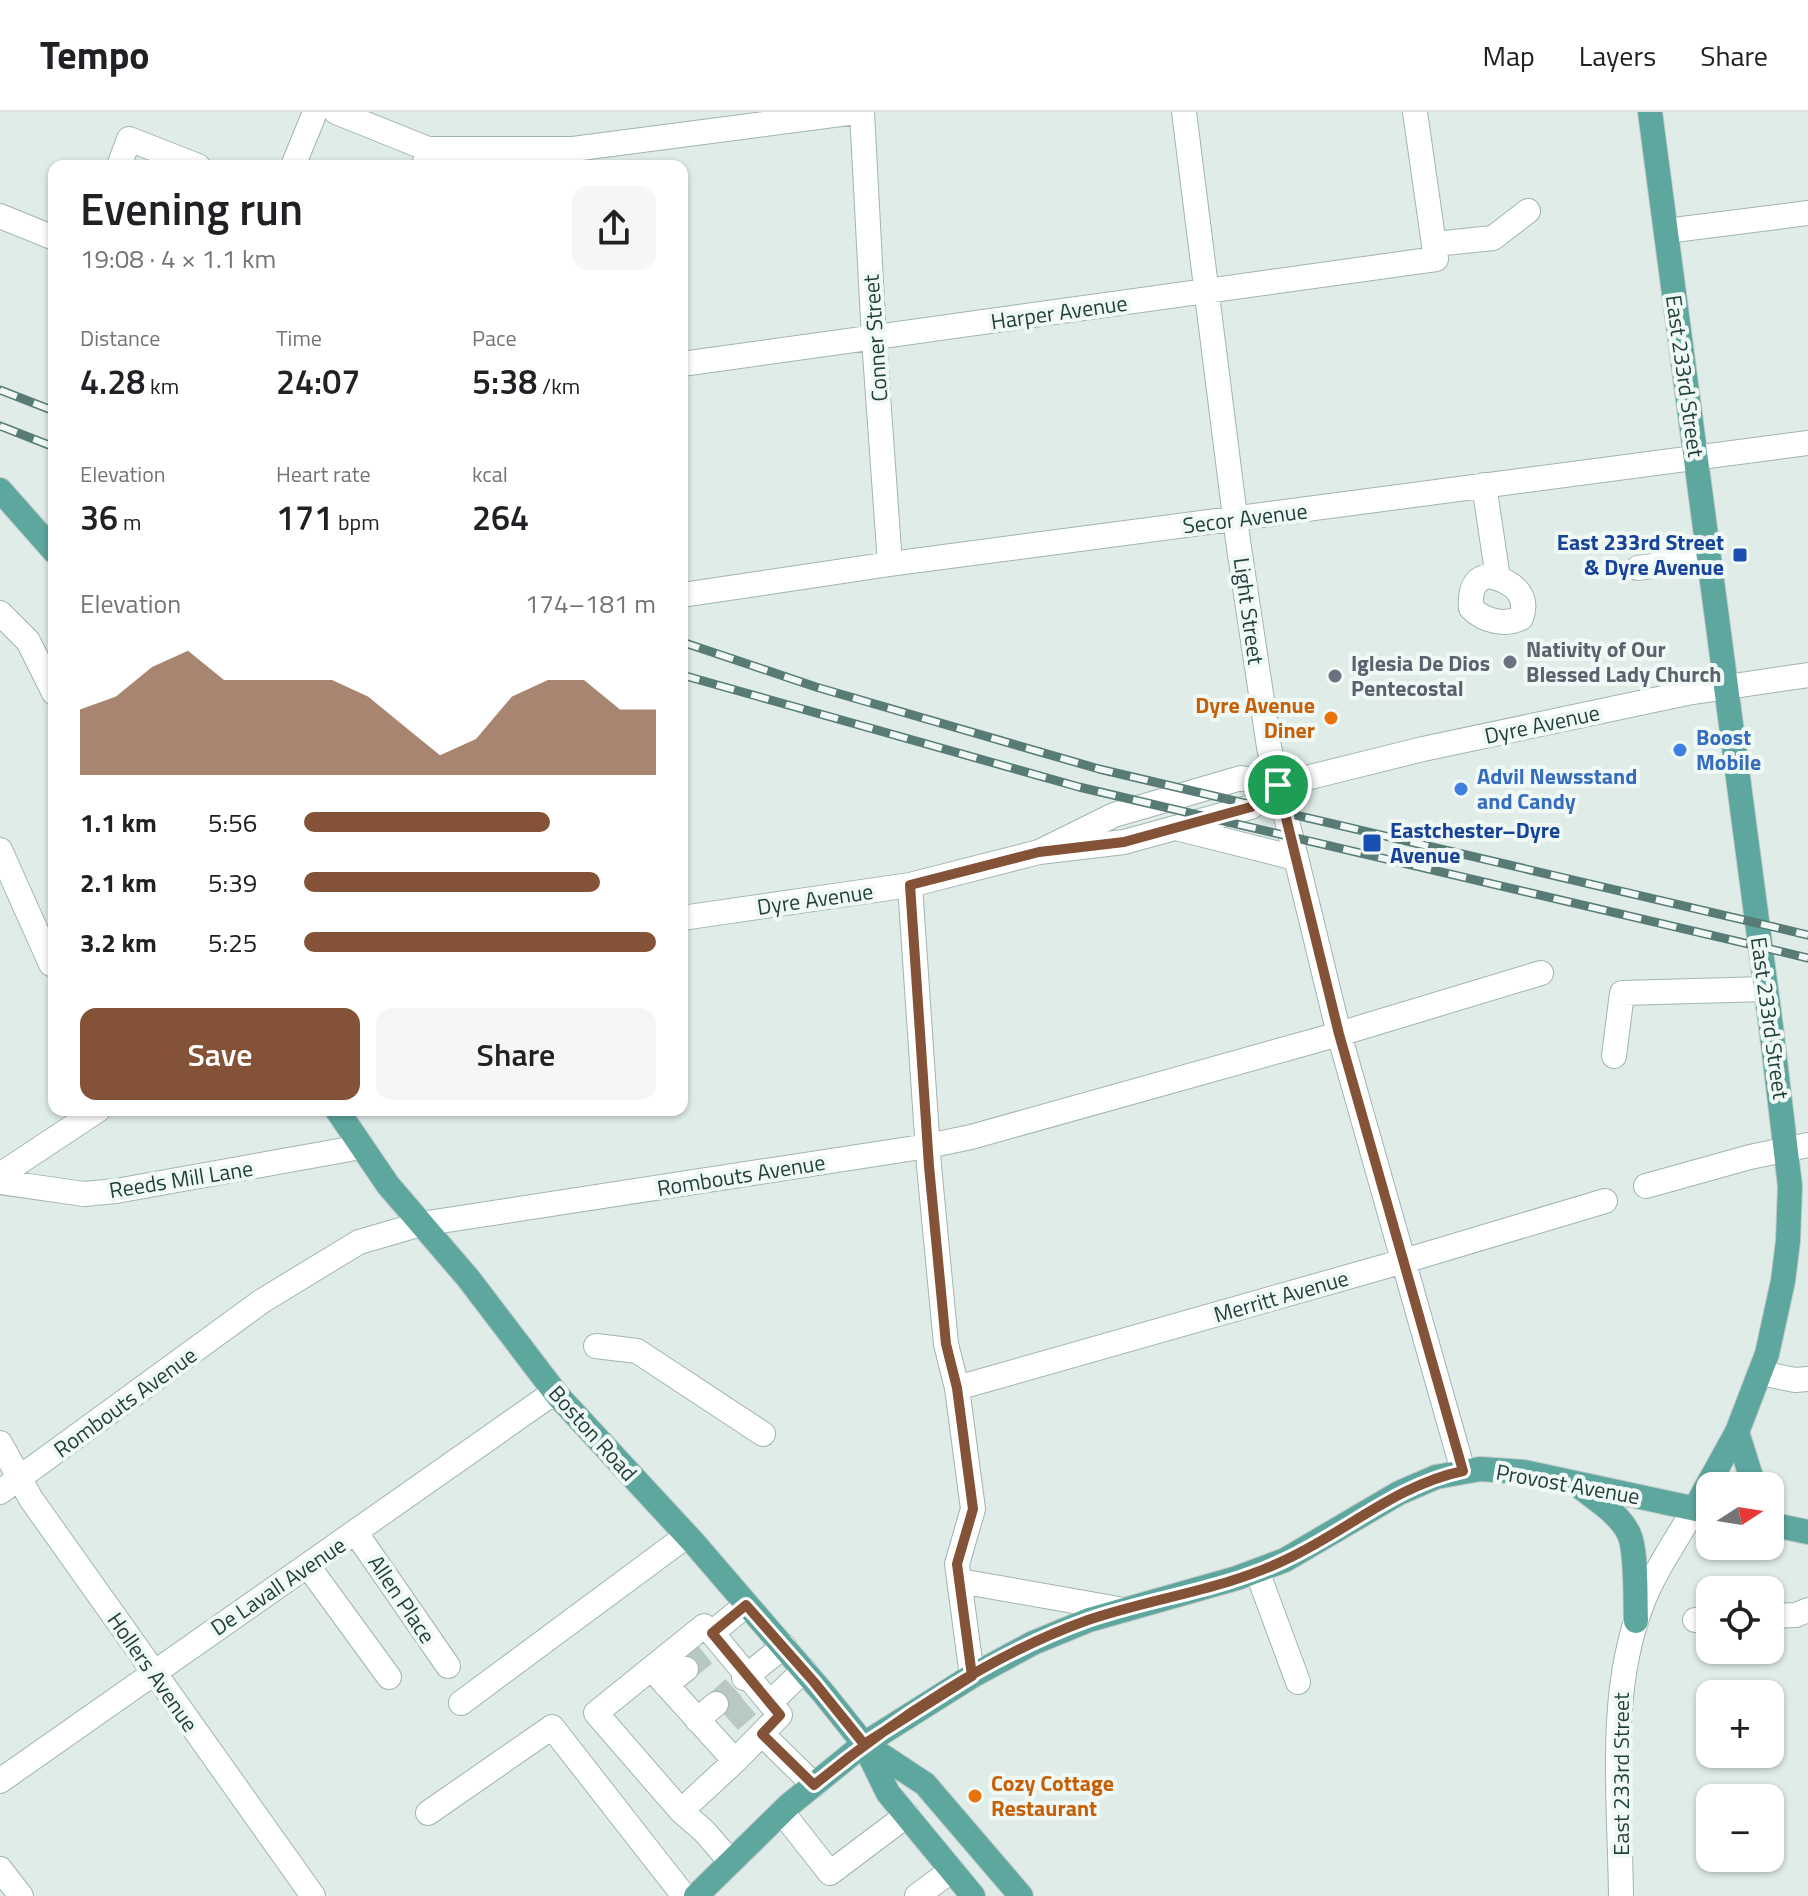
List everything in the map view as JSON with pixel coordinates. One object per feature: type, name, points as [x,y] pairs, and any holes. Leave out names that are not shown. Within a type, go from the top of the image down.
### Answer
[{"type":"main road","name":"East 233rd Street","points":[[1650,112],[1766,989],[1798,1147],[1779,1305],[1761,1373],[1719,1472]]},
{"type":"main road","points":[[0,490],[48,544]]},
{"type":"main road","name":"Boston Road","points":[[341,1116],[361,1147],[468,1278],[558,1396],[652,1496],[784,1646],[864,1744],[888,1793],[968,1894]]},
{"type":"main road","points":[[1737,1432],[1750,1472]]},
{"type":"main road","name":"Provost Avenue","points":[[864,1744],[972,1676],[1033,1643],[1089,1620],[1285,1560],[1399,1493],[1436,1477],[1463,1471],[1508,1470],[1696,1509]]},
{"type":"main road","points":[[1574,1482],[1615,1516],[1629,1534],[1636,1621]]},
{"type":"main road","points":[[696,1896],[782,1812],[864,1744]]},
{"type":"main road","name":"Boston Road","points":[[864,1744],[925,1784],[1021,1896]]},
{"type":"street","points":[[295,160],[315,112]]},
{"type":"street","points":[[336,112],[426,157],[573,149],[859,112]]},
{"type":"street","name":"Conner Street","points":[[859,112],[890,564]]},
{"type":"street","name":"Light Street","points":[[1184,112],[1238,541],[1269,747],[1339,1034],[1463,1471]]},
{"type":"street","points":[[1415,112],[1436,251]]},
{"type":"street","points":[[121,160],[129,139],[183,160]]},
{"type":"street","name":"Harper Avenue","points":[[688,363],[1208,291],[1436,251],[1493,238],[1528,211]]},
{"type":"street","points":[[1666,231],[1808,213]]},
{"type":"street","points":[[0,216],[48,236]]},
{"type":"street","name":"Secor Avenue","points":[[688,594],[890,564],[1808,443]]},
{"type":"street","points":[[1484,485],[1498,578]]},
{"type":"street","points":[[1638,568],[1708,558]]},
{"type":"street","points":[[0,613],[28,641],[48,681]]},
{"type":"street","name":"Dyre Avenue","points":[[1039,852],[1114,815],[1241,778],[1278,785],[1438,745],[1725,686],[1808,675]]},
{"type":"street","name":"Dyre Avenue","points":[[688,917],[910,885],[1039,852],[1124,842],[1251,807],[1278,785]]},
{"type":"street","points":[[1173,828],[1295,858]]},
{"type":"street","points":[[0,850],[48,957]]},
{"type":"street","points":[[910,885],[928,1146],[946,1344],[957,1388],[973,1509],[957,1564],[972,1676]]},
{"type":"street","name":"Rombouts Avenue","points":[[10,1485],[262,1301],[359,1242],[421,1224],[971,1137],[1339,1034],[1541,973]]},
{"type":"street","points":[[1614,1056],[1622,993],[1766,989]]},
{"type":"street","points":[[0,1175],[89,1116]]},
{"type":"street","name":"Reeds Mill Lane","points":[[0,1182],[84,1194],[116,1191],[361,1147]]},
{"type":"street","points":[[1646,1186],[1798,1147]]},
{"type":"street","name":"Merritt Avenue","points":[[957,1388],[1605,1201]]},
{"type":"street","points":[[596,1346],[637,1351],[763,1434]]},
{"type":"street","points":[[1761,1373],[1795,1380],[1808,1379]]},
{"type":"street","name":"De Lavall Avenue","points":[[0,1781],[546,1398],[558,1396]]},
{"type":"street","name":"Hollers Avenue","points":[[0,1443],[10,1485],[31,1499],[313,1896]]},
{"type":"street","name":"East 233rd Street","points":[[1621,1896],[1622,1673],[1649,1588],[1696,1519]]},
{"type":"street","name":"Allen Place","points":[[356,1533],[448,1666]]},
{"type":"street","points":[[461,1703],[685,1537]]},
{"type":"street","points":[[308,1566],[389,1677]]},
{"type":"street","points":[[1257,1571],[1298,1682]]},
{"type":"street","points":[[960,1581],[1124,1610]]},
{"type":"street","points":[[715,1640],[746,1605]]},
{"type":"street","points":[[1784,1615],[1808,1610]]},
{"type":"street","points":[[660,1678],[704,1626],[780,1715],[735,1761],[679,1808]]},
{"type":"street","points":[[756,1689],[784,1646]]},
{"type":"street","points":[[686,1669],[660,1678],[596,1713],[730,1861]]},
{"type":"street","points":[[756,1689],[804,1670]]},
{"type":"street","points":[[660,1678],[714,1720],[735,1761]]},
{"type":"street","points":[[428,1813],[552,1727],[684,1896]]},
{"type":"street","points":[[762,1734],[814,1785]]},
{"type":"street","points":[[782,1812],[830,1873],[907,1815]]},
{"type":"street","points":[[0,1869],[21,1896]]},
{"type":"street","points":[[917,1896],[952,1870]]},
{"type":"tunnel","points":[[686,1669],[715,1646]]},
{"type":"tunnel","points":[[716,1704],[744,1678]]},
{"type":"tunnel","points":[[730,1721],[759,1696]]},
{"type":"railway","points":[[0,390],[48,409]]},
{"type":"railway","points":[[0,426],[48,445]]},
{"type":"railway","points":[[688,644],[816,687],[1099,769],[1808,935]]},
{"type":"railway","points":[[688,677],[1079,787],[1808,958]]},
{"type":"place","name":"East 233rd Street & Dyre Avenue","points":[[1740,555]]},
{"type":"place","name":"Nativity of Our Blessed Lady Church","points":[[1510,662]]},
{"type":"place","name":"Iglesia De Dios Pentecostal","points":[[1335,676]]},
{"type":"place","name":"Dyre Avenue Diner","points":[[1331,718]]},
{"type":"place","name":"Boost Mobile","points":[[1680,750]]},
{"type":"place","name":"Advil Newsstand and Candy","points":[[1461,789]]},
{"type":"place","name":"Eastchester–Dyre Avenue","points":[[1372,843]]},
{"type":"place","name":"Cozy Cottage Restaurant","points":[[975,1796]]},
{"type":"route","points":[[1278,785],[1251,807],[1124,842],[1039,852],[910,885],[929,1166],[946,1344],[957,1388],[973,1509],[957,1564],[972,1676],[864,1744],[746,1605],[712,1633],[780,1715],[762,1734],[814,1785],[864,1744],[901,1721],[972,1676],[1033,1643],[1089,1620],[1237,1578],[1285,1560],[1399,1493],[1436,1477],[1463,1471],[1339,1034],[1278,785]]}]
